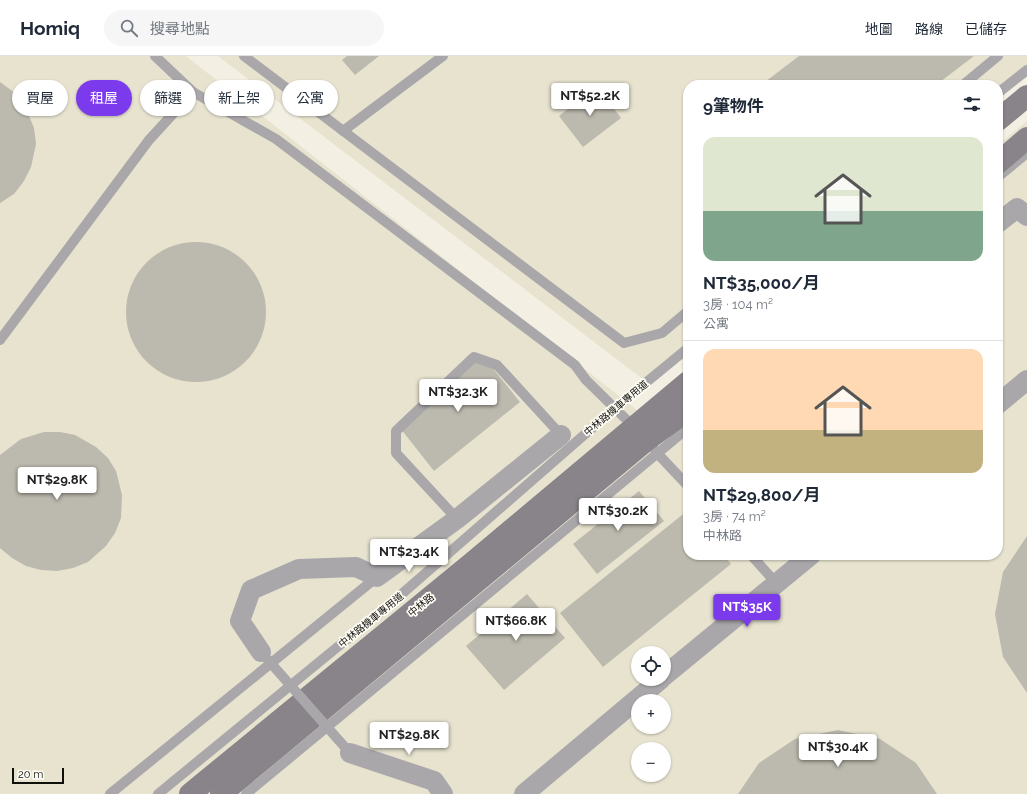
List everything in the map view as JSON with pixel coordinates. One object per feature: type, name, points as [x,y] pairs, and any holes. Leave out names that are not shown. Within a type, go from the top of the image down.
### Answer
[{"type":"street","points":[[1003,116],[1027,96]]},
{"type":"street","points":[[1003,158],[1027,138]]},
{"type":"street","points":[[1003,219],[1017,208],[1027,216]]},
{"type":"street","points":[[1003,400],[1027,380]]},
{"type":"street","name":"中林路","points":[[190,794],[472,564],[647,439],[683,389]]},
{"type":"street","points":[[221,794],[647,439],[683,414]]},
{"type":"street","points":[[261,652],[240,621],[251,590],[299,569],[356,568],[377,577],[457,519],[561,435]]},
{"type":"street","points":[[671,670],[805,560]]},
{"type":"street","points":[[524,794],[653,686]]},
{"type":"street","points":[[350,753],[434,781],[443,794]]},
{"type":"lane","points":[[155,56],[180,80]]},
{"type":"lane","points":[[244,56],[624,343],[662,332],[683,315]]},
{"type":"lane","points":[[343,131],[443,56]]},
{"type":"lane","points":[[969,80],[998,56]]},
{"type":"lane","points":[[1003,89],[1027,70]]},
{"type":"lane","points":[[196,94],[276,139],[575,364],[586,380],[647,439],[683,480]]},
{"type":"lane","points":[[0,340],[149,140],[171,116]]},
{"type":"lane","points":[[1003,173],[1027,153]]},
{"type":"lane","name":"中林路機車專用道","points":[[158,794],[396,600],[615,408],[683,352]]},
{"type":"lane","points":[[457,519],[396,453],[396,431],[474,357],[497,365],[561,435]]},
{"type":"lane","points":[[246,794],[647,439],[683,429]]},
{"type":"lane","points":[[755,560],[776,583]]},
{"type":"lane","points":[[110,794],[377,577]]},
{"type":"lane","points":[[261,652],[350,753]]},
{"type":"shaded area","points":[[0,56],[186,56],[217,80],[204,80],[204,116],[262,116],[656,425],[683,403],[683,560],[1003,560],[1003,141],[1027,121],[1027,794],[0,794]]},
{"type":"shaded area","points":[[218,56],[1027,56],[1027,69],[1003,89],[1003,80],[683,80],[683,351],[644,380],[297,116],[338,116],[338,80],[282,80],[282,105],[274,99],[274,80],[250,80]]},
{"type":"building","points":[[347,56],[379,56],[355,75],[342,60]]},
{"type":"building","points":[[799,56],[974,56],[943,80],[768,80]]},
{"type":"building","points":[[0,82],[12,91],[12,116],[29,116],[34,128],[36,144],[31,167],[24,181],[14,194],[0,203]]},
{"type":"building","points":[[597,86],[621,118],[583,147],[559,116]]},
{"type":"building","points":[[203,242],[229,250],[250,268],[261,285],[265,298],[265,326],[261,339],[254,351],[240,366],[223,377],[210,381],[189,382],[163,374],[142,356],[131,339],[127,326],[126,305],[134,279],[152,258],[169,247],[182,243]]},
{"type":"building","points":[[483,356],[520,402],[434,471],[397,424]]},
{"type":"building","points":[[44,432],[60,432],[75,435],[96,447],[108,458],[116,471],[122,495],[121,518],[115,533],[106,546],[88,562],[73,568],[57,571],[41,570],[26,566],[12,558],[0,548],[0,455],[21,439]]},
{"type":"building","points":[[639,491],[664,521],[597,574],[573,544]]},
{"type":"building","points":[[683,514],[683,560],[728,560],[731,564],[603,667],[560,613]]},
{"type":"building","points":[[1027,536],[1027,693],[1003,657],[995,614],[1003,572]]},
{"type":"building","points":[[527,594],[565,638],[504,690],[466,646]]},
{"type":"building","points":[[838,730],[880,739],[916,763],[937,794],[738,794],[759,763],[795,739]]}]
